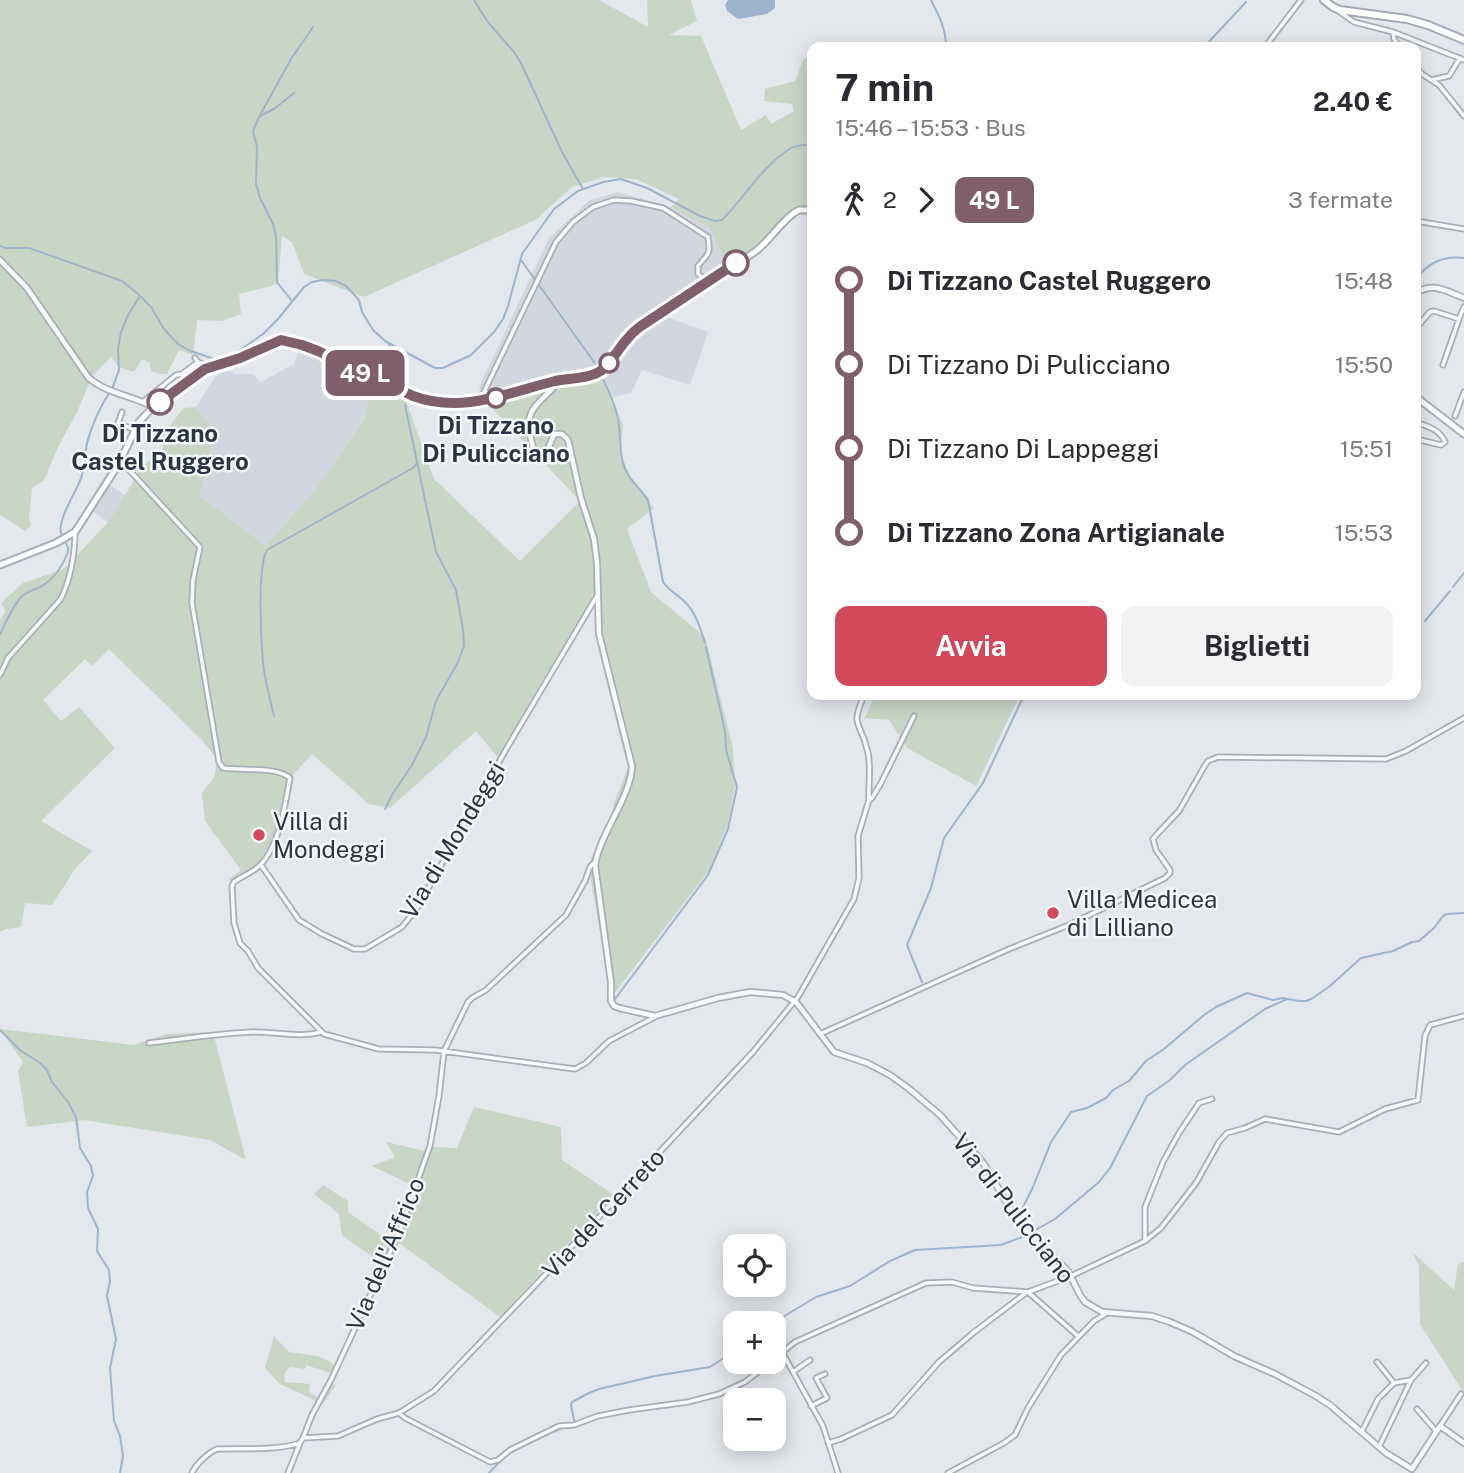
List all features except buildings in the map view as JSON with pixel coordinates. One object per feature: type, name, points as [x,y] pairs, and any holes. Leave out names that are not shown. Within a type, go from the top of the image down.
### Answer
[{"type":"main road","points":[[1324,0],[1333,8],[1413,20],[1464,40]]},
{"type":"main road","points":[[0,565],[75,533],[121,460],[139,422],[153,407],[211,367],[286,340],[318,351],[428,402],[469,402],[495,398],[600,372],[629,336],[641,326],[761,247],[794,213],[807,210]]},
{"type":"main road","points":[[1421,401],[1464,434]]},
{"type":"street","points":[[1269,42],[1301,0]]},
{"type":"street","points":[[1333,8],[1354,22],[1418,42]]},
{"type":"street","points":[[1392,32],[1396,42]]},
{"type":"street","points":[[1421,43],[1462,59],[1449,76],[1431,79]]},
{"type":"street","points":[[1421,71],[1439,85],[1464,116]]},
{"type":"street","points":[[482,400],[481,396],[556,242],[573,222],[593,207],[614,200],[631,201],[663,208],[693,226],[708,237],[708,256],[698,266],[698,274],[708,282]]},
{"type":"street","points":[[1421,222],[1464,229]]},
{"type":"street","points":[[0,260],[27,288],[96,385],[144,401],[153,407]]},
{"type":"street","points":[[1421,290],[1434,287],[1464,298]]},
{"type":"street","points":[[1443,365],[1464,307]]},
{"type":"street","points":[[1421,324],[1434,311],[1459,319]]},
{"type":"street","points":[[144,401],[176,375],[182,374],[196,360],[211,367]]},
{"type":"street","points":[[556,381],[554,387],[532,410],[528,426],[534,452],[539,456],[545,455],[555,434],[562,434],[567,438],[594,539],[601,646],[631,757],[629,781],[596,862],[595,873],[612,1003],[620,1008],[657,1016]]},
{"type":"street","points":[[1455,416],[1464,392]]},
{"type":"street","points":[[122,412],[118,424],[135,430]]},
{"type":"street","points":[[1421,424],[1435,429],[1444,442],[1441,445],[1421,440]]},
{"type":"street","points":[[121,460],[200,547],[193,580],[192,603],[219,762],[223,768],[275,772],[290,778],[280,827],[271,847],[261,864],[232,886],[234,923],[240,943],[258,968],[321,1032]]},
{"type":"street","points":[[0,675],[8,658],[65,593],[75,533]]},
{"type":"street","name":"Via di Mondeggi","points":[[261,864],[299,920],[354,949],[365,949],[402,927],[417,908],[508,746],[597,596]]},
{"type":"street","points":[[862,700],[856,718],[867,748],[869,800]]},
{"type":"street","points":[[869,800],[881,783],[914,716]]},
{"type":"street","points":[[820,1034],[1069,925],[1165,877],[1170,870],[1156,850],[1153,839],[1180,811],[1204,767],[1213,758],[1385,758],[1397,756],[1464,718]]},
{"type":"street","name":"Via del Cerreto","points":[[192,1473],[197,1464],[217,1450],[278,1447],[338,1436],[377,1419],[399,1413],[434,1391],[736,1070],[795,1001],[854,899],[859,878],[858,835],[869,800]]},
{"type":"street","points":[[444,1051],[468,1002],[486,990],[566,915],[590,867],[596,862]]},
{"type":"street","points":[[149,1043],[230,1033],[293,1035],[321,1032],[379,1049],[435,1050],[575,1069],[586,1063],[609,1041],[657,1016],[743,993],[780,994],[795,1001]]},
{"type":"street","name":"Via di Pulicciano","points":[[795,1001],[834,1052],[867,1063],[890,1075],[940,1115],[984,1164],[1021,1225],[1067,1269],[1083,1300],[1098,1311]]},
{"type":"street","points":[[828,1443],[888,1418],[939,1362],[1028,1292],[1071,1276],[1145,1241],[1161,1228],[1196,1183],[1227,1133],[1265,1119],[1339,1132],[1385,1109],[1418,1100],[1428,1028],[1464,1016]]},
{"type":"street","points":[[435,1050],[448,1040]]},
{"type":"street","name":"Via dell'Affrico","points":[[288,1473],[312,1415],[399,1233],[429,1146],[444,1051]]},
{"type":"street","points":[[442,1062],[446,1055],[452,1052]]},
{"type":"street","points":[[1145,1241],[1145,1207],[1163,1163],[1199,1103],[1212,1099]]},
{"type":"street","points":[[786,1349],[795,1342],[926,1283],[952,1283],[984,1289],[1028,1292],[1078,1336]]},
{"type":"street","points":[[1094,1321],[1098,1311],[1147,1315],[1185,1328],[1234,1356],[1316,1396],[1379,1447],[1418,1473]]},
{"type":"street","points":[[948,1473],[1004,1443],[1015,1434],[1060,1355],[1094,1321],[1107,1313]]},
{"type":"street","points":[[786,1359],[823,1426],[838,1473]]},
{"type":"street","points":[[793,1372],[810,1360]]},
{"type":"street","points":[[1377,1362],[1394,1383]]},
{"type":"street","points":[[1379,1447],[1411,1380],[1426,1363]]},
{"type":"street","points":[[399,1413],[494,1462],[510,1450],[559,1426],[574,1425],[598,1416],[688,1402],[719,1394],[746,1382],[755,1374]]},
{"type":"street","points":[[811,1406],[827,1398],[816,1378],[825,1374]]},
{"type":"street","points":[[1361,1433],[1378,1399],[1394,1383],[1411,1380]]},
{"type":"street","points":[[1412,1469],[1461,1394]]},
{"type":"street","points":[[1417,1409],[1438,1429],[1464,1443]]},
{"type":"shaded area","points":[[618,192],[671,207],[709,227],[728,265],[653,312],[708,332],[690,385],[642,370],[631,393],[613,397],[602,372],[488,404],[479,387],[549,238],[590,200]]},
{"type":"shaded area","points":[[299,351],[348,370],[366,384],[364,392],[368,401],[364,420],[317,487],[266,546],[200,496],[215,432],[196,407],[215,377],[223,372],[252,374],[261,382],[294,364]]},
{"type":"shaded area","points":[[108,484],[125,495],[108,522],[92,511]]},
{"type":"green space","points":[[0,0],[599,0],[648,27],[647,0],[691,0],[697,21],[669,35],[701,36],[741,130],[766,115],[771,124],[794,111],[792,104],[764,101],[765,89],[795,81],[803,60],[807,58],[807,208],[795,210],[788,215],[756,247],[728,265],[709,227],[671,207],[679,199],[636,179],[603,177],[572,187],[537,219],[364,297],[304,274],[292,242],[282,236],[278,284],[239,294],[241,314],[221,321],[197,320],[193,355],[179,350],[167,374],[151,371],[150,363],[142,359],[134,372],[119,367],[111,357],[92,377],[44,480],[32,488],[29,519],[31,526],[25,531],[0,515]]},
{"type":"green space","points":[[602,372],[623,426],[620,452],[632,481],[654,508],[627,529],[651,592],[705,637],[733,748],[735,787],[728,823],[710,869],[610,999],[588,865],[614,810],[613,806],[628,768],[598,647],[595,597],[499,759],[476,731],[390,808],[369,804],[312,754],[291,777],[287,775],[289,780],[276,835],[259,864],[230,883],[229,879],[241,870],[205,821],[202,793],[215,776],[217,759],[202,740],[109,649],[92,666],[85,659],[43,700],[61,721],[79,707],[115,748],[41,821],[92,851],[75,869],[52,905],[25,903],[21,927],[0,932],[0,620],[6,611],[1,603],[23,583],[64,569],[108,522],[139,471],[163,448],[161,436],[184,408],[196,407],[215,432],[200,496],[266,546],[317,487],[364,420],[368,401],[382,385],[404,395],[434,479],[520,561],[580,501],[488,404]]},
{"type":"green space","points":[[873,700],[1018,700],[976,786],[907,748],[889,720],[865,718]]},
{"type":"green space","points":[[0,1029],[134,1045],[167,1034],[213,1032],[246,1160],[210,1140],[84,1120],[27,1127],[18,1071],[23,1062]]},
{"type":"green space","points":[[474,1107],[561,1127],[562,1160],[614,1195],[500,1317],[399,1243],[388,1268],[342,1235],[339,1214],[314,1194],[323,1185],[348,1201],[348,1212],[387,1239],[398,1242],[418,1188],[372,1166],[395,1157],[386,1142],[426,1151],[433,1147],[457,1148]]},
{"type":"green space","points":[[1412,1252],[1454,1290],[1458,1264],[1464,1262],[1464,1393],[1420,1324],[1419,1266]]},
{"type":"green space","points":[[274,1336],[289,1352],[318,1356],[340,1367],[333,1368],[330,1373],[306,1365],[305,1369],[290,1367],[284,1374],[285,1382],[310,1384],[309,1392],[319,1398],[328,1382],[336,1385],[323,1404],[280,1384],[265,1368]]},
{"type":"water","points":[[728,0],[775,0],[775,8],[767,14],[738,19],[727,11],[725,5]]},
{"type":"waterway","points":[[474,0],[487,21],[521,63],[562,152],[583,189]]},
{"type":"waterway","points":[[931,0],[946,42]]},
{"type":"waterway","points":[[1209,42],[1246,2]]},
{"type":"waterway","points":[[292,301],[277,282],[276,236],[256,184],[257,147],[253,131],[291,59],[313,27]]},
{"type":"waterway","points":[[260,116],[294,93]]},
{"type":"waterway","points":[[0,246],[29,248],[122,281],[151,307],[164,329],[178,344],[214,359],[237,352],[263,334],[304,287],[312,282],[336,281],[346,286],[359,300],[362,312],[373,330],[385,341],[435,368],[443,368],[471,355],[494,332],[508,306],[522,254],[554,209],[578,191],[621,179],[647,188],[700,216],[715,221],[722,220],[781,155],[793,147],[807,145]]},
{"type":"waterway","points":[[1421,273],[1437,261],[1464,258]]},
{"type":"waterway","points":[[521,260],[599,369]]},
{"type":"waterway","points":[[112,389],[119,370],[118,349],[121,332],[140,296]]},
{"type":"waterway","points":[[389,343],[389,358],[397,385]]},
{"type":"waterway","points":[[601,375],[616,413],[623,464],[648,500],[663,582],[692,610],[705,643]]},
{"type":"waterway","points":[[0,634],[21,597],[49,581],[65,559],[68,547],[61,534],[63,518],[82,475],[91,430],[109,393]]},
{"type":"waterway","points":[[385,809],[426,737],[436,701],[464,646],[456,590],[436,552],[405,405]]},
{"type":"waterway","points":[[274,716],[264,670],[261,638],[262,572],[267,550],[413,468],[417,463]]},
{"type":"waterway","points":[[1453,587],[1464,573]]},
{"type":"waterway","points":[[1425,621],[1450,591]]},
{"type":"waterway","points":[[615,999],[708,875],[728,829],[737,787],[726,750],[725,731],[706,647]]},
{"type":"waterway","points":[[922,982],[907,945],[931,888],[944,838],[983,783],[1022,700]]},
{"type":"waterway","points":[[1032,1232],[1055,1219],[1099,1182],[1110,1168],[1147,1096],[1170,1080],[1185,1065],[1265,1009],[1287,999],[1306,1001],[1313,998],[1361,958],[1393,951],[1419,941],[1443,916],[1464,913]]},
{"type":"waterway","points":[[1023,1207],[1051,1142],[1071,1112],[1087,1108],[1106,1098],[1113,1090],[1129,1081],[1146,1061],[1216,1007],[1247,993],[1273,1000],[1286,999]]},
{"type":"waterway","points":[[0,1030],[21,1051],[47,1070],[76,1117],[80,1148],[91,1166],[93,1176],[87,1192],[88,1208],[98,1229],[97,1251],[109,1270],[107,1296],[116,1339],[110,1368],[114,1421],[123,1456],[120,1473]]},
{"type":"waterway","points":[[786,1315],[816,1297],[850,1286],[890,1261],[915,1250],[1001,1245],[1027,1235]]},
{"type":"waterway","points":[[575,1425],[572,1402],[589,1393],[655,1376],[710,1367],[723,1359]]},
{"type":"waterway","points":[[541,1437],[565,1427]]},
{"type":"waterway","points":[[489,1473],[507,1454],[517,1449]]},
{"type":"bus line","points":[[160,402],[205,369],[240,358],[281,340],[318,351],[428,402],[469,402],[495,398],[556,381],[592,375],[604,369],[629,336],[641,326],[736,263]]},
{"type":"place","name":"Di Tizzano Di Pulicciano","points":[[496,398]]},
{"type":"place","name":"Di Tizzano Castel Ruggero","points":[[160,402]]},
{"type":"place","name":"Villa di Mondeggi","points":[[259,835]]},
{"type":"place","name":"Villa Medicea di Lilliano","points":[[1053,913]]}]
